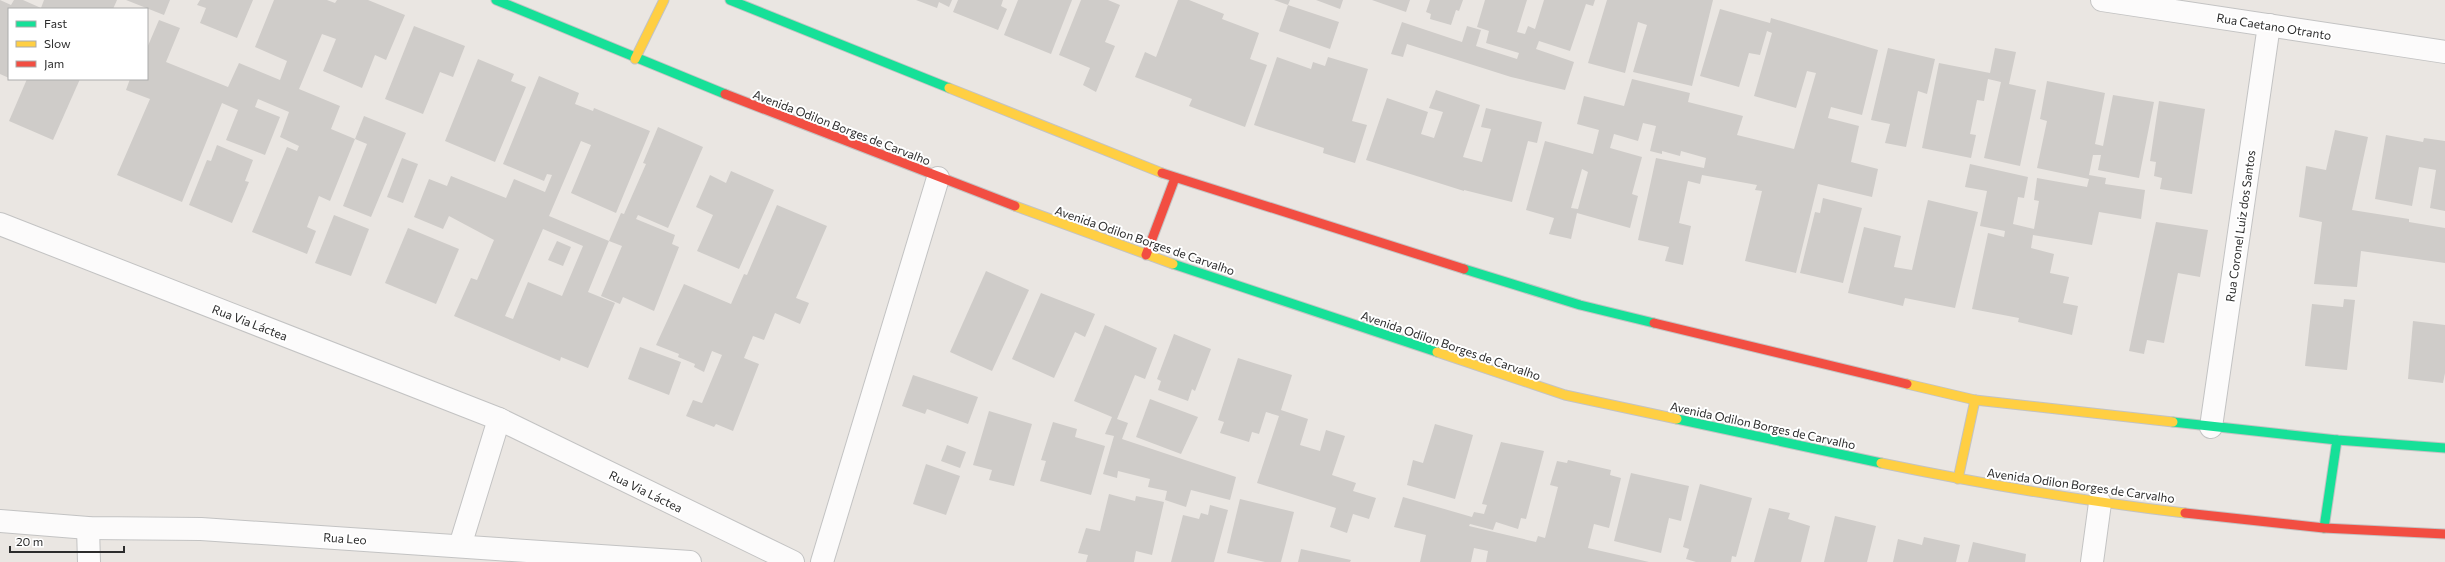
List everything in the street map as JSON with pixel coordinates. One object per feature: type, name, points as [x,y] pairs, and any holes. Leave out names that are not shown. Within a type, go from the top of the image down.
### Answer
[{"type":"street","name":"Avenida Odilon Borges de Carvalho","points":[[496,0],[635,59],[938,178],[1146,255],[1565,395],[1958,479],[2100,503],[2324,528],[2445,534]]},
{"type":"street","points":[[635,59],[664,0]]},
{"type":"street","points":[[730,0],[1175,178],[1580,305],[1975,400],[2337,440],[2445,448]]},
{"type":"street","name":"Rua Caetano Otranto","points":[[2102,0],[2445,52]]},
{"type":"street","name":"Rua Coronel Luiz dos Santos","points":[[2210,427],[2269,25]]},
{"type":"street","points":[[822,562],[938,178]]},
{"type":"street","points":[[1146,255],[1175,178]]},
{"type":"street","name":"Rua Via Láctea","points":[[0,224],[499,419],[793,562]]},
{"type":"street","points":[[1958,479],[1975,400]]},
{"type":"street","points":[[460,546],[499,419]]},
{"type":"street","points":[[2324,528],[2337,440]]},
{"type":"street","points":[[2092,562],[2100,503]]},
{"type":"street","name":"Rua Leo","points":[[0,521],[88,528],[201,529],[690,562]]},
{"type":"street","points":[[88,528],[89,562]]},
{"type":"building","points":[[0,0],[11,5],[14,0],[23,0],[41,8],[8,8],[8,78],[0,74]]},
{"type":"building","points":[[44,0],[117,0],[113,8],[41,8]]},
{"type":"building","points":[[126,0],[170,0],[164,15]]},
{"type":"building","points":[[200,0],[253,0],[237,38],[200,23],[206,8],[197,5]]},
{"type":"building","points":[[274,0],[327,0],[335,3],[337,0],[368,0],[405,15],[386,60],[375,55],[362,88],[323,71],[336,39],[322,34],[299,89],[340,106],[331,129],[355,139],[330,201],[319,196],[307,227],[316,231],[307,254],[252,232],[287,147],[297,151],[299,146],[280,137],[289,112],[258,99],[255,107],[280,117],[265,155],[226,140],[238,110],[222,103],[182,202],[117,175],[150,99],[126,90],[130,80],[148,80],[148,46],[159,20],[180,28],[166,62],[228,87],[239,63],[280,80],[287,61],[255,47]]},
{"type":"building","points":[[916,0],[952,0],[949,7],[939,2],[937,8]]},
{"type":"building","points":[[958,0],[1003,0],[1001,6],[1007,9],[998,30],[953,12]]},
{"type":"building","points":[[1018,0],[1072,0],[1051,54],[1004,35]]},
{"type":"building","points":[[1081,0],[1108,0],[1120,5],[1105,42],[1115,46],[1096,92],[1083,85],[1090,68],[1059,55]]},
{"type":"building","points":[[1178,0],[1189,0],[1224,14],[1222,19],[1259,33],[1250,59],[1267,65],[1245,127],[1189,106],[1192,99],[1135,77],[1145,52],[1156,57]]},
{"type":"building","points":[[1274,0],[1290,0],[1288,5]]},
{"type":"building","points":[[1316,0],[1343,0],[1340,9]]},
{"type":"building","points":[[1372,0],[1410,0],[1406,12]]},
{"type":"building","points":[[1430,0],[1463,0],[1459,11],[1456,10],[1451,25],[1430,19],[1431,14],[1426,12]]},
{"type":"building","points":[[1485,0],[1527,0],[1517,32],[1525,34],[1528,26],[1535,29],[1544,0],[1595,0],[1593,6],[1586,4],[1570,51],[1539,41],[1536,49],[1574,62],[1565,90],[1511,77],[1407,44],[1403,57],[1391,54],[1402,22],[1462,42],[1467,26],[1481,30],[1476,46],[1517,59],[1519,53],[1486,43],[1489,31],[1477,27]]},
{"type":"building","points":[[1607,0],[1713,0],[1692,86],[1633,72],[1647,25],[1638,22],[1625,73],[1588,63]]},
{"type":"building","points":[[1288,5],[1339,22],[1330,49],[1279,31]]},
{"type":"building","points":[[1720,9],[1770,23],[1771,18],[1878,50],[1862,115],[1831,107],[1828,118],[1859,126],[1851,162],[1878,169],[1872,197],[1818,184],[1796,273],[1745,261],[1762,191],[1755,190],[1757,185],[1702,175],[1700,184],[1688,181],[1679,223],[1691,226],[1683,265],[1665,261],[1669,247],[1638,240],[1656,158],[1704,168],[1706,158],[1681,151],[1680,156],[1662,151],[1662,154],[1650,151],[1656,126],[1643,123],[1638,141],[1614,134],[1610,148],[1642,157],[1632,194],[1638,196],[1630,228],[1577,213],[1571,239],[1549,234],[1554,218],[1526,210],[1545,141],[1593,154],[1599,130],[1577,124],[1584,96],[1624,106],[1632,79],[1690,93],[1688,102],[1743,116],[1737,135],[1794,149],[1816,73],[1807,71],[1796,108],[1754,96],[1772,33],[1767,31],[1760,55],[1749,53],[1739,87],[1700,76]],"holes":[[[1582,169],[1588,172],[1578,209],[1571,208]]]},
{"type":"building","points":[[414,26],[465,46],[453,77],[440,72],[423,114],[385,99]]},
{"type":"building","points":[[1888,48],[1935,59],[1927,94],[1918,91],[1906,147],[1885,143],[1890,124],[1871,120]]},
{"type":"building","points":[[1995,48],[2016,52],[2009,84],[2036,90],[2020,166],[1984,158],[2001,82],[1988,79],[1984,101],[1977,100],[1970,134],[1976,135],[1971,158],[1922,148],[1939,63],[1990,73]]},
{"type":"building","points":[[1277,57],[1311,69],[1313,62],[1325,66],[1328,57],[1368,69],[1352,121],[1367,125],[1355,163],[1323,153],[1324,148],[1254,125]]},
{"type":"building","points":[[478,59],[514,74],[511,81],[526,87],[495,162],[445,141]]},
{"type":"building","points":[[539,76],[579,93],[575,104],[593,111],[594,108],[650,131],[616,213],[571,193],[591,145],[581,141],[549,216],[609,241],[588,292],[615,303],[588,368],[561,357],[560,361],[454,316],[471,278],[477,280],[494,240],[449,216],[443,229],[414,217],[429,179],[447,186],[451,176],[506,198],[514,179],[545,192],[552,175],[547,174],[544,181],[503,164]],"holes":[[[543,229],[583,246],[562,296],[528,282],[513,319],[505,316]]]},
{"type":"building","points":[[27,80],[80,80],[53,140],[9,121]]},
{"type":"building","points":[[2047,81],[2105,93],[2095,144],[2103,146],[2113,95],[2154,102],[2139,178],[2098,170],[2101,155],[2093,155],[2089,175],[2106,178],[2105,184],[2145,190],[2141,219],[2099,212],[2092,245],[2033,235],[2031,248],[2054,254],[2050,273],[2069,277],[2063,303],[2078,306],[2072,335],[2018,322],[2019,318],[1972,309],[1988,233],[2004,237],[2005,231],[1980,226],[1987,191],[1965,187],[1970,164],[2028,177],[2024,198],[2018,197],[2013,224],[2034,229],[2039,201],[2034,200],[2037,178],[2087,187],[2089,179],[2037,168],[2047,121],[2040,119]]},
{"type":"building","points":[[1436,90],[1480,105],[1463,157],[1482,162],[1491,129],[1481,127],[1486,108],[1542,122],[1537,143],[1528,141],[1512,202],[1464,191],[1366,160],[1387,98],[1428,112],[1421,134],[1434,138],[1443,112],[1429,108]]},
{"type":"building","points":[[2159,101],[2205,109],[2192,194],[2160,189],[2162,178],[2154,176],[2156,162],[2150,161]]},
{"type":"building","points":[[364,116],[406,133],[371,217],[343,206],[367,144],[355,139]]},
{"type":"building","points":[[658,127],[703,147],[668,228],[638,215],[636,219],[675,235],[672,244],[679,247],[654,311],[623,297],[620,304],[601,296],[622,246],[609,241],[621,213],[624,214],[646,164],[643,163]]},
{"type":"building","points":[[2335,130],[2368,137],[2352,210],[2409,219],[2409,222],[2445,228],[2445,263],[2361,251],[2357,287],[2314,284],[2322,222],[2299,217],[2306,166],[2326,170]]},
{"type":"building","points":[[2386,135],[2423,142],[2424,138],[2445,141],[2445,211],[2430,208],[2436,170],[2419,167],[2412,206],[2375,199]]},
{"type":"building","points":[[217,145],[253,160],[245,181],[249,182],[232,223],[189,205],[207,160],[211,161]]},
{"type":"building","points":[[402,158],[418,164],[403,203],[387,197]]},
{"type":"building","points":[[731,171],[774,190],[739,269],[697,251],[713,215],[696,207],[710,175],[726,183]]},
{"type":"building","points":[[1823,198],[1862,208],[1843,283],[1800,273],[1815,212],[1820,213]]},
{"type":"building","points":[[1928,200],[1978,212],[1955,308],[1905,298],[1903,306],[1848,293],[1864,227],[1901,236],[1894,267],[1912,270]]},
{"type":"building","points":[[777,205],[827,226],[796,298],[809,303],[800,324],[775,313],[764,340],[753,336],[744,358],[759,364],[733,431],[716,424],[714,427],[686,416],[693,400],[702,403],[722,355],[712,351],[704,372],[694,367],[695,364],[678,357],[679,354],[656,345],[684,284],[731,304],[744,274],[747,275]]},
{"type":"building","points":[[334,215],[369,229],[351,276],[315,263]]},
{"type":"building","points":[[2156,222],[2208,230],[2200,277],[2178,273],[2164,343],[2147,340],[2144,354],[2129,351]]},
{"type":"building","points":[[408,228],[459,249],[436,304],[385,283]]},
{"type":"building","points":[[557,241],[571,247],[563,266],[548,260]]},
{"type":"building","points":[[986,271],[1029,290],[992,371],[950,352]]},
{"type":"building","points":[[1041,293],[1095,314],[1085,337],[1075,332],[1054,378],[1012,359]]},
{"type":"building","points":[[2344,299],[2355,300],[2347,370],[2305,366],[2312,304],[2343,307]]},
{"type":"building","points":[[2413,321],[2445,325],[2445,373],[2443,383],[2408,379]]},
{"type":"building","points":[[1105,325],[1157,348],[1145,379],[1135,375],[1117,419],[1128,423],[1122,439],[1236,477],[1230,500],[1191,490],[1186,507],[1165,500],[1167,491],[1148,487],[1150,479],[1118,471],[1117,478],[1103,474],[1114,436],[1105,434],[1112,417],[1074,401]]},
{"type":"building","points":[[1174,334],[1211,349],[1195,391],[1192,389],[1188,401],[1158,390],[1161,381],[1157,379]]},
{"type":"building","points":[[640,347],[681,362],[669,395],[628,379]]},
{"type":"building","points":[[1238,358],[1292,375],[1281,410],[1308,419],[1300,445],[1320,451],[1326,430],[1345,436],[1332,475],[1356,483],[1353,491],[1376,498],[1369,519],[1353,514],[1347,533],[1330,527],[1336,508],[1257,483],[1279,416],[1266,412],[1259,434],[1252,432],[1249,442],[1220,433],[1224,422],[1218,420]]},
{"type":"building","points":[[913,375],[978,397],[968,424],[927,409],[925,414],[902,406]]},
{"type":"building","points":[[1150,399],[1198,417],[1181,454],[1136,437]]},
{"type":"building","points":[[989,411],[1032,424],[1014,486],[989,480],[992,470],[973,465]]},
{"type":"building","points":[[1053,422],[1077,429],[1075,437],[1105,446],[1091,495],[1040,481],[1046,461],[1041,460]]},
{"type":"building","points":[[1435,424],[1473,435],[1455,499],[1407,485],[1413,460],[1423,463]]},
{"type":"building","points":[[1501,442],[1544,451],[1526,519],[1521,518],[1518,529],[1496,522],[1493,530],[1470,524],[1469,526],[1536,542],[1538,536],[1545,538],[1558,487],[1550,485],[1557,461],[1567,463],[1568,460],[1611,470],[1610,475],[1621,478],[1609,528],[1594,524],[1588,548],[1649,562],[1486,562],[1488,551],[1474,548],[1471,562],[1420,562],[1426,535],[1394,527],[1403,497],[1472,517],[1474,512],[1484,514],[1487,505],[1482,504]]},
{"type":"building","points":[[947,445],[966,452],[960,468],[941,461]]},
{"type":"building","points":[[926,464],[960,476],[946,515],[913,504]]},
{"type":"building","points":[[1631,473],[1689,486],[1681,521],[1669,518],[1661,553],[1614,541]]},
{"type":"building","points":[[1700,484],[1752,498],[1736,557],[1732,556],[1731,562],[1696,562],[1686,559],[1689,549],[1683,547]]},
{"type":"building","points":[[1109,494],[1135,501],[1136,496],[1164,502],[1152,555],[1136,551],[1134,562],[1086,562],[1088,555],[1078,553],[1086,528],[1100,531]]},
{"type":"building","points":[[1240,499],[1294,512],[1281,562],[1265,562],[1227,553]]},
{"type":"building","points":[[1210,505],[1228,510],[1214,562],[1171,562],[1183,515],[1199,519],[1201,513],[1208,515]]},
{"type":"building","points":[[1769,508],[1790,513],[1788,519],[1810,526],[1801,562],[1754,562]]},
{"type":"building","points":[[1835,516],[1876,526],[1867,562],[1824,562]]},
{"type":"building","points":[[1924,537],[1960,545],[1956,562],[1893,562],[1898,539],[1922,545]]},
{"type":"building","points":[[1973,542],[2026,554],[2025,562],[1968,562]]},
{"type":"building","points":[[1301,549],[1351,560],[1350,562],[1298,562]]},
{"type":"traffic: fast","points":[[496,0],[725,94]]},
{"type":"traffic: fast","points":[[730,0],[949,88]]},
{"type":"traffic: fast","points":[[1173,264],[1437,352]]},
{"type":"traffic: fast","points":[[1464,269],[1580,305],[1654,323]]},
{"type":"traffic: fast","points":[[1677,419],[1881,463]]},
{"type":"traffic: fast","points":[[2173,422],[2337,440],[2445,448]]},
{"type":"traffic: fast","points":[[2324,528],[2337,440]]},
{"type":"traffic: slow","points":[[635,59],[664,0]]},
{"type":"traffic: slow","points":[[949,88],[1162,173]]},
{"type":"traffic: slow","points":[[1015,206],[1173,264]]},
{"type":"traffic: slow","points":[[1437,352],[1565,395],[1677,419]]},
{"type":"traffic: slow","points":[[1907,384],[1975,400],[2173,422]]},
{"type":"traffic: slow","points":[[1958,479],[1975,400]]},
{"type":"traffic: slow","points":[[1881,463],[2033,491],[2185,513]]},
{"type":"traffic: jam","points":[[725,94],[1015,206]]},
{"type":"traffic: jam","points":[[1162,173],[1464,269]]},
{"type":"traffic: jam","points":[[1146,255],[1175,178]]},
{"type":"traffic: jam","points":[[1654,323],[1907,384]]},
{"type":"traffic: jam","points":[[2185,513],[2324,528],[2445,534]]}]
